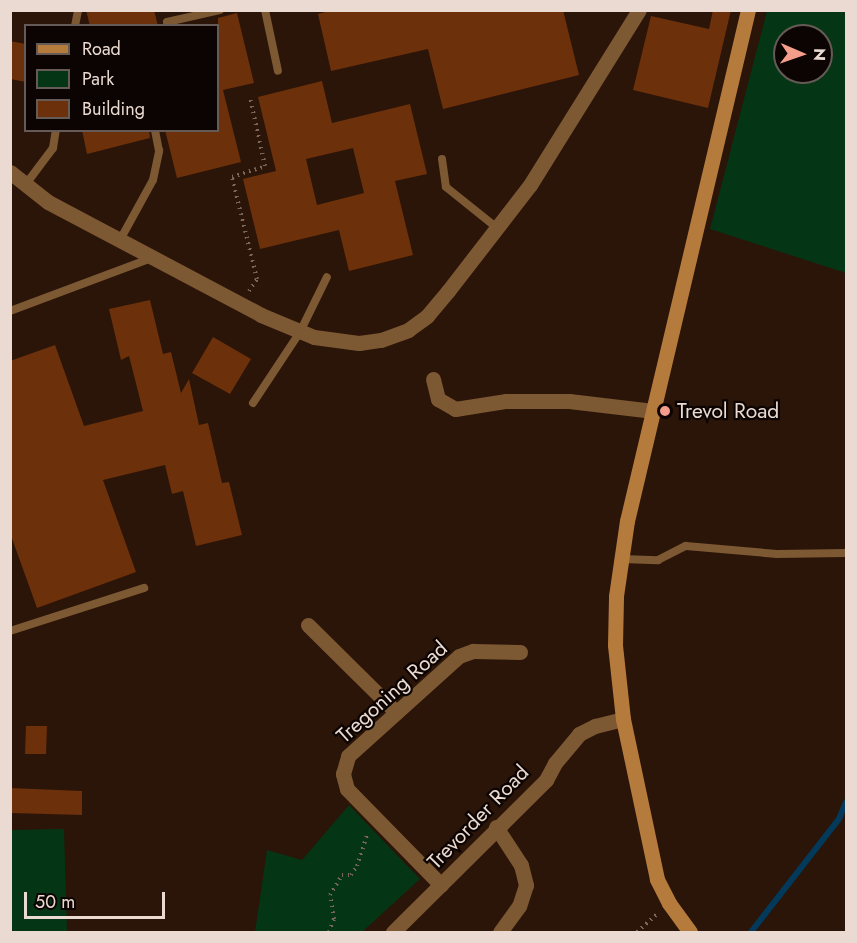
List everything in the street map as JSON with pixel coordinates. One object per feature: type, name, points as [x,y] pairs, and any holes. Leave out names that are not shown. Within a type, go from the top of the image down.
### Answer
[{"type":"street","points":[[10,172],[48,202],[241,305],[300,332],[314,337],[359,343],[381,340],[408,330],[428,315],[448,291],[530,185],[639,10]]},
{"type":"street","points":[[690,933],[669,903],[657,879],[623,719],[615,645],[616,596],[627,521],[747,10]]},
{"type":"street","points":[[433,379],[438,399],[455,409],[506,401],[569,401],[653,411]]},
{"type":"street","points":[[308,625],[396,712]]},
{"type":"street","name":"Tregoning Road","points":[[441,885],[347,789],[344,774],[348,756],[459,656],[473,651],[520,652]]},
{"type":"street","name":"Trevorder Road","points":[[393,933],[496,827],[546,780],[555,763],[579,734],[595,726],[623,719]]},
{"type":"street","points":[[496,827],[521,865],[526,885],[519,906],[500,933]]},
{"type":"lane","points":[[168,24],[167,22],[220,10]]},
{"type":"lane","points":[[265,10],[278,71]]},
{"type":"lane","points":[[26,184],[53,148],[56,132]]},
{"type":"lane","points":[[120,240],[153,180],[159,151],[155,132]]},
{"type":"lane","points":[[442,159],[446,187],[497,228]]},
{"type":"lane","points":[[10,312],[152,258]]},
{"type":"lane","points":[[253,403],[300,332],[327,277]]},
{"type":"lane","points":[[621,559],[658,560],[686,546],[777,554],[846,553]]},
{"type":"lane","points":[[10,631],[144,588]]},
{"type":"path","points":[[241,305],[257,279],[232,177],[265,166],[250,97]]},
{"type":"path","points":[[329,933],[334,919],[330,895],[342,875],[351,875],[357,866],[374,818]]},
{"type":"path","points":[[637,933],[669,903]]},
{"type":"green space","points":[[767,11],[846,11],[846,273],[710,229]]},
{"type":"green space","points":[[349,805],[420,879],[362,932],[255,932],[267,850],[302,860]]},
{"type":"green space","points":[[64,829],[67,932],[11,932],[11,830]]},
{"type":"building","points":[[86,10],[154,10],[158,24],[90,24]]},
{"type":"building","points":[[333,10],[563,10],[579,75],[443,109],[428,49],[331,71],[318,14]]},
{"type":"building","points":[[713,10],[731,10],[708,108],[633,90],[651,16],[709,29]]},
{"type":"building","points":[[237,13],[254,83],[223,90],[241,162],[177,178],[166,132],[219,132],[218,18]]},
{"type":"building","points":[[10,41],[24,44],[24,82],[10,79]]},
{"type":"building","points":[[322,81],[332,123],[410,104],[427,174],[395,181],[413,255],[349,271],[339,230],[260,249],[243,179],[276,171],[258,97]],"holes":[[[353,148],[364,193],[317,205],[306,159]]]},
{"type":"building","points":[[82,132],[149,132],[150,138],[87,154]]},
{"type":"building","points":[[150,300],[163,354],[171,352],[181,393],[189,379],[199,425],[208,423],[222,483],[229,482],[242,535],[196,546],[183,491],[172,494],[165,465],[103,480],[136,572],[37,608],[10,533],[10,361],[55,345],[84,426],[143,411],[129,356],[121,360],[109,309]]},
{"type":"building","points":[[213,337],[251,359],[230,394],[192,373]]},
{"type":"building","points":[[26,726],[47,726],[46,754],[25,754]]},
{"type":"building","points":[[10,788],[82,791],[82,815],[10,813]]},
{"type":"waterway","points":[[751,932],[839,819],[846,802]]},
{"type":"place","name":"Trevol Road","points":[[665,411]]}]
